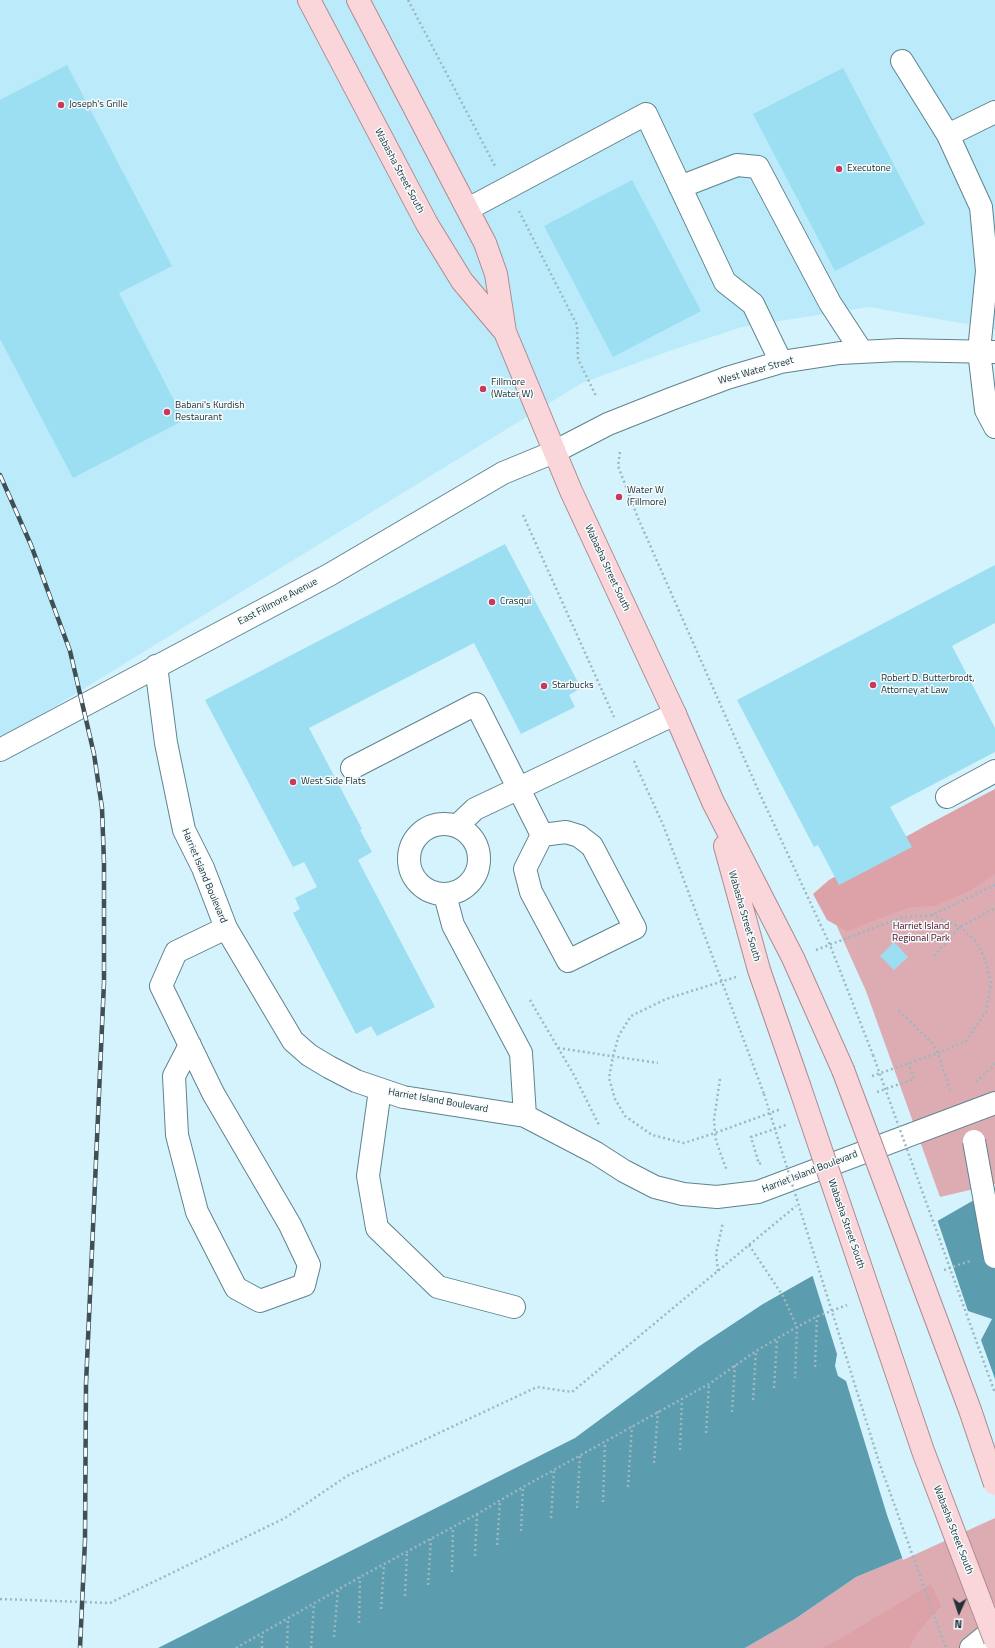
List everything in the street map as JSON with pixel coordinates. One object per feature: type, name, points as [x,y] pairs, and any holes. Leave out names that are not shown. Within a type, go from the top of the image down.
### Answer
[{"type":"main road","name":"Wabasha Street South","points":[[309,0],[427,224],[462,281],[505,332]]},
{"type":"main road","name":"Wabasha Street South","points":[[358,0],[486,243],[496,274],[505,332],[570,491],[675,714],[713,802],[793,958],[843,1070],[967,1403],[995,1484]]},
{"type":"main road","name":"Wabasha Street South","points":[[713,802],[759,970],[923,1451],[995,1640]]},
{"type":"street","points":[[902,61],[988,203],[990,247],[987,271],[986,410],[995,426]]},
{"type":"street","points":[[948,135],[995,112]]},
{"type":"street","points":[[468,209],[646,114],[726,282],[753,304],[781,362]]},
{"type":"street","points":[[680,187],[737,165],[758,167],[830,303],[862,352]]},
{"type":"street","name":"West Water Street","points":[[554,452],[608,424],[671,399],[727,378],[781,362],[840,353],[899,350],[987,351]]},
{"type":"street","name":"East Fillmore Avenue","points":[[0,750],[329,575],[503,473],[554,452]]},
{"type":"street","name":"Harriet Island Boulevard","points":[[156,666],[166,743],[184,830],[203,868],[226,928],[293,1041],[329,1067],[356,1081],[403,1097],[525,1116],[596,1153],[624,1172],[655,1187],[683,1194],[717,1197],[758,1192],[995,1103]]},
{"type":"street","points":[[352,768],[476,704],[542,835]]},
{"type":"street","points":[[457,826],[475,809],[675,714]]},
{"type":"street","points":[[947,798],[995,771]]},
{"type":"street","points":[[446,824],[457,826],[468,832],[475,842],[480,853],[480,865],[476,876],[468,886],[457,892],[445,895],[434,893],[424,888],[416,880],[410,870],[409,859],[411,848],[416,838],[424,830],[434,825],[446,824]]},
{"type":"street","points":[[566,832],[579,836],[592,846],[635,928],[568,961],[531,892],[525,870],[542,835],[566,832]]},
{"type":"street","points":[[445,895],[453,925],[521,1053],[525,1116]]},
{"type":"street","points":[[190,1045],[174,1076],[177,1135],[197,1212],[236,1288],[260,1301],[304,1285],[309,1265],[290,1225],[213,1093],[190,1045],[161,986],[176,952],[226,928]]},
{"type":"street","points":[[380,1090],[368,1176],[377,1228],[438,1287],[514,1307]]},
{"type":"street","points":[[967,1113],[974,1141],[995,1257]]},
{"type":"street","points":[[971,1648],[987,1635],[995,1632]]},
{"type":"path","points":[[620,452],[618,466],[638,518],[830,945],[873,1055],[995,1393]]},
{"type":"path","points":[[830,945],[900,918],[932,915],[995,885]]},
{"type":"path","points":[[934,956],[960,927],[995,908]]},
{"type":"path","points":[[723,981],[764,1094],[879,1462],[946,1648]]},
{"type":"path","points":[[530,1000],[574,1075],[598,1123],[602,1128]]},
{"type":"path","points":[[899,1011],[932,1043],[938,1053],[949,1087]]},
{"type":"path","points":[[557,1048],[658,1063]]},
{"type":"path","points":[[971,1084],[995,1064]]},
{"type":"path","points":[[720,1079],[714,1120],[716,1141],[726,1167]]},
{"type":"path","points":[[952,1095],[958,1091]]},
{"type":"path","points":[[752,1166],[759,1164]]},
{"type":"path","points":[[720,1172],[733,1171]]},
{"type":"path","points":[[718,1271],[716,1254],[729,1196]]},
{"type":"path","points":[[0,1599],[110,1603],[285,1518],[347,1476],[537,1387],[572,1392],[804,1201]]},
{"type":"path","points":[[749,1245],[783,1296],[797,1327],[795,1378]]},
{"type":"path","points":[[236,1648],[360,1577],[477,1514],[658,1411],[709,1384],[735,1364],[818,1316],[815,1367]]},
{"type":"path","points":[[774,1388],[777,1339]]},
{"type":"path","points":[[753,1400],[756,1351]]},
{"type":"path","points":[[732,1412],[735,1364]]},
{"type":"path","points":[[706,1433],[709,1384]]},
{"type":"path","points":[[680,1450],[682,1398]]},
{"type":"path","points":[[654,1463],[658,1411]]},
{"type":"path","points":[[628,1487],[632,1426]]},
{"type":"path","points":[[603,1502],[605,1442]]},
{"type":"path","points":[[577,1508],[580,1455]]},
{"type":"path","points":[[551,1518],[554,1470]]},
{"type":"path","points":[[522,1531],[523,1487]]},
{"type":"path","points":[[497,1545],[500,1501]]},
{"type":"path","points":[[474,1556],[477,1514]]},
{"type":"path","points":[[452,1572],[453,1526]]},
{"type":"path","points":[[428,1585],[431,1539]]},
{"type":"path","points":[[405,1596],[407,1552]]},
{"type":"path","points":[[381,1609],[384,1564]]},
{"type":"path","points":[[358,1623],[360,1577]]},
{"type":"path","points":[[334,1637],[338,1590]]},
{"type":"path","points":[[311,1648],[314,1604]]},
{"type":"path","points":[[286,1648],[288,1618]]},
{"type":"path","points":[[262,1634],[262,1648]]},
{"type":"shaded area","points":[[0,0],[995,0],[995,329],[869,307],[742,327],[672,350],[582,383],[0,740]]},
{"type":"shaded area","points":[[995,789],[995,874],[969,891],[935,906],[910,907],[847,931],[827,920],[813,894],[829,880]]},
{"type":"shaded area","points":[[995,1188],[995,1516],[924,1549],[856,1577],[795,1619],[745,1648],[158,1648],[575,1438],[698,1347],[763,1304],[828,1267],[920,1231]]},
{"type":"shaded area","points":[[931,1584],[941,1606],[918,1632],[909,1648],[822,1648],[843,1637]]},
{"type":"green space","name":"Harriet Island Regional Park","points":[[995,805],[995,1184],[940,1197],[866,991],[826,902]]},
{"type":"green space","points":[[995,1516],[995,1648],[745,1648],[795,1619],[856,1577],[924,1549]]},
{"type":"pier","points":[[937,1219],[968,1311],[992,1319],[981,1340],[995,1379],[995,1518],[903,1560],[887,1515],[846,1381],[838,1376],[835,1366],[837,1354],[812,1274],[827,1265],[919,1230]]},
{"type":"building","points":[[67,65],[172,266],[119,293],[184,420],[73,478],[0,339],[0,100]]},
{"type":"building","name":"Executone","points":[[843,68],[925,224],[835,271],[753,114]]},
{"type":"building","points":[[632,180],[701,311],[613,357],[544,226]]},
{"type":"building","name":"West Side Flats","points":[[505,544],[581,688],[569,695],[575,707],[521,734],[474,643],[309,728],[362,829],[360,830],[372,852],[358,860],[435,1007],[377,1036],[371,1026],[356,1034],[293,913],[300,909],[295,898],[317,887],[304,862],[293,867],[205,700]]},
{"type":"building","points":[[995,565],[995,623],[952,646],[995,728],[995,752],[890,807],[912,847],[839,885],[818,845],[814,847],[737,700]]},
{"type":"building","points":[[894,942],[908,957],[894,970],[880,956]]},
{"type":"railway","points":[[0,475],[31,545],[70,651],[94,754],[102,808],[104,863],[104,982],[86,1384],[85,1540],[80,1648]]},
{"type":"place","name":"Joseph's Grille","points":[[61,105]]},
{"type":"place","name":"Executone","points":[[839,169]]},
{"type":"place","name":"Fillmore (Water W)","points":[[483,389]]},
{"type":"place","name":"Babani's Kurdish Restaurant","points":[[167,412]]},
{"type":"place","name":"Water W (Fillmore)","points":[[619,497]]},
{"type":"place","name":"Crasqui","points":[[492,602]]},
{"type":"place","name":"Robert D. Butterbrodt, Attorney at Law","points":[[873,685]]},
{"type":"place","name":"Starbucks","points":[[544,686]]},
{"type":"place","name":"West Side Flats","points":[[293,782]]}]
